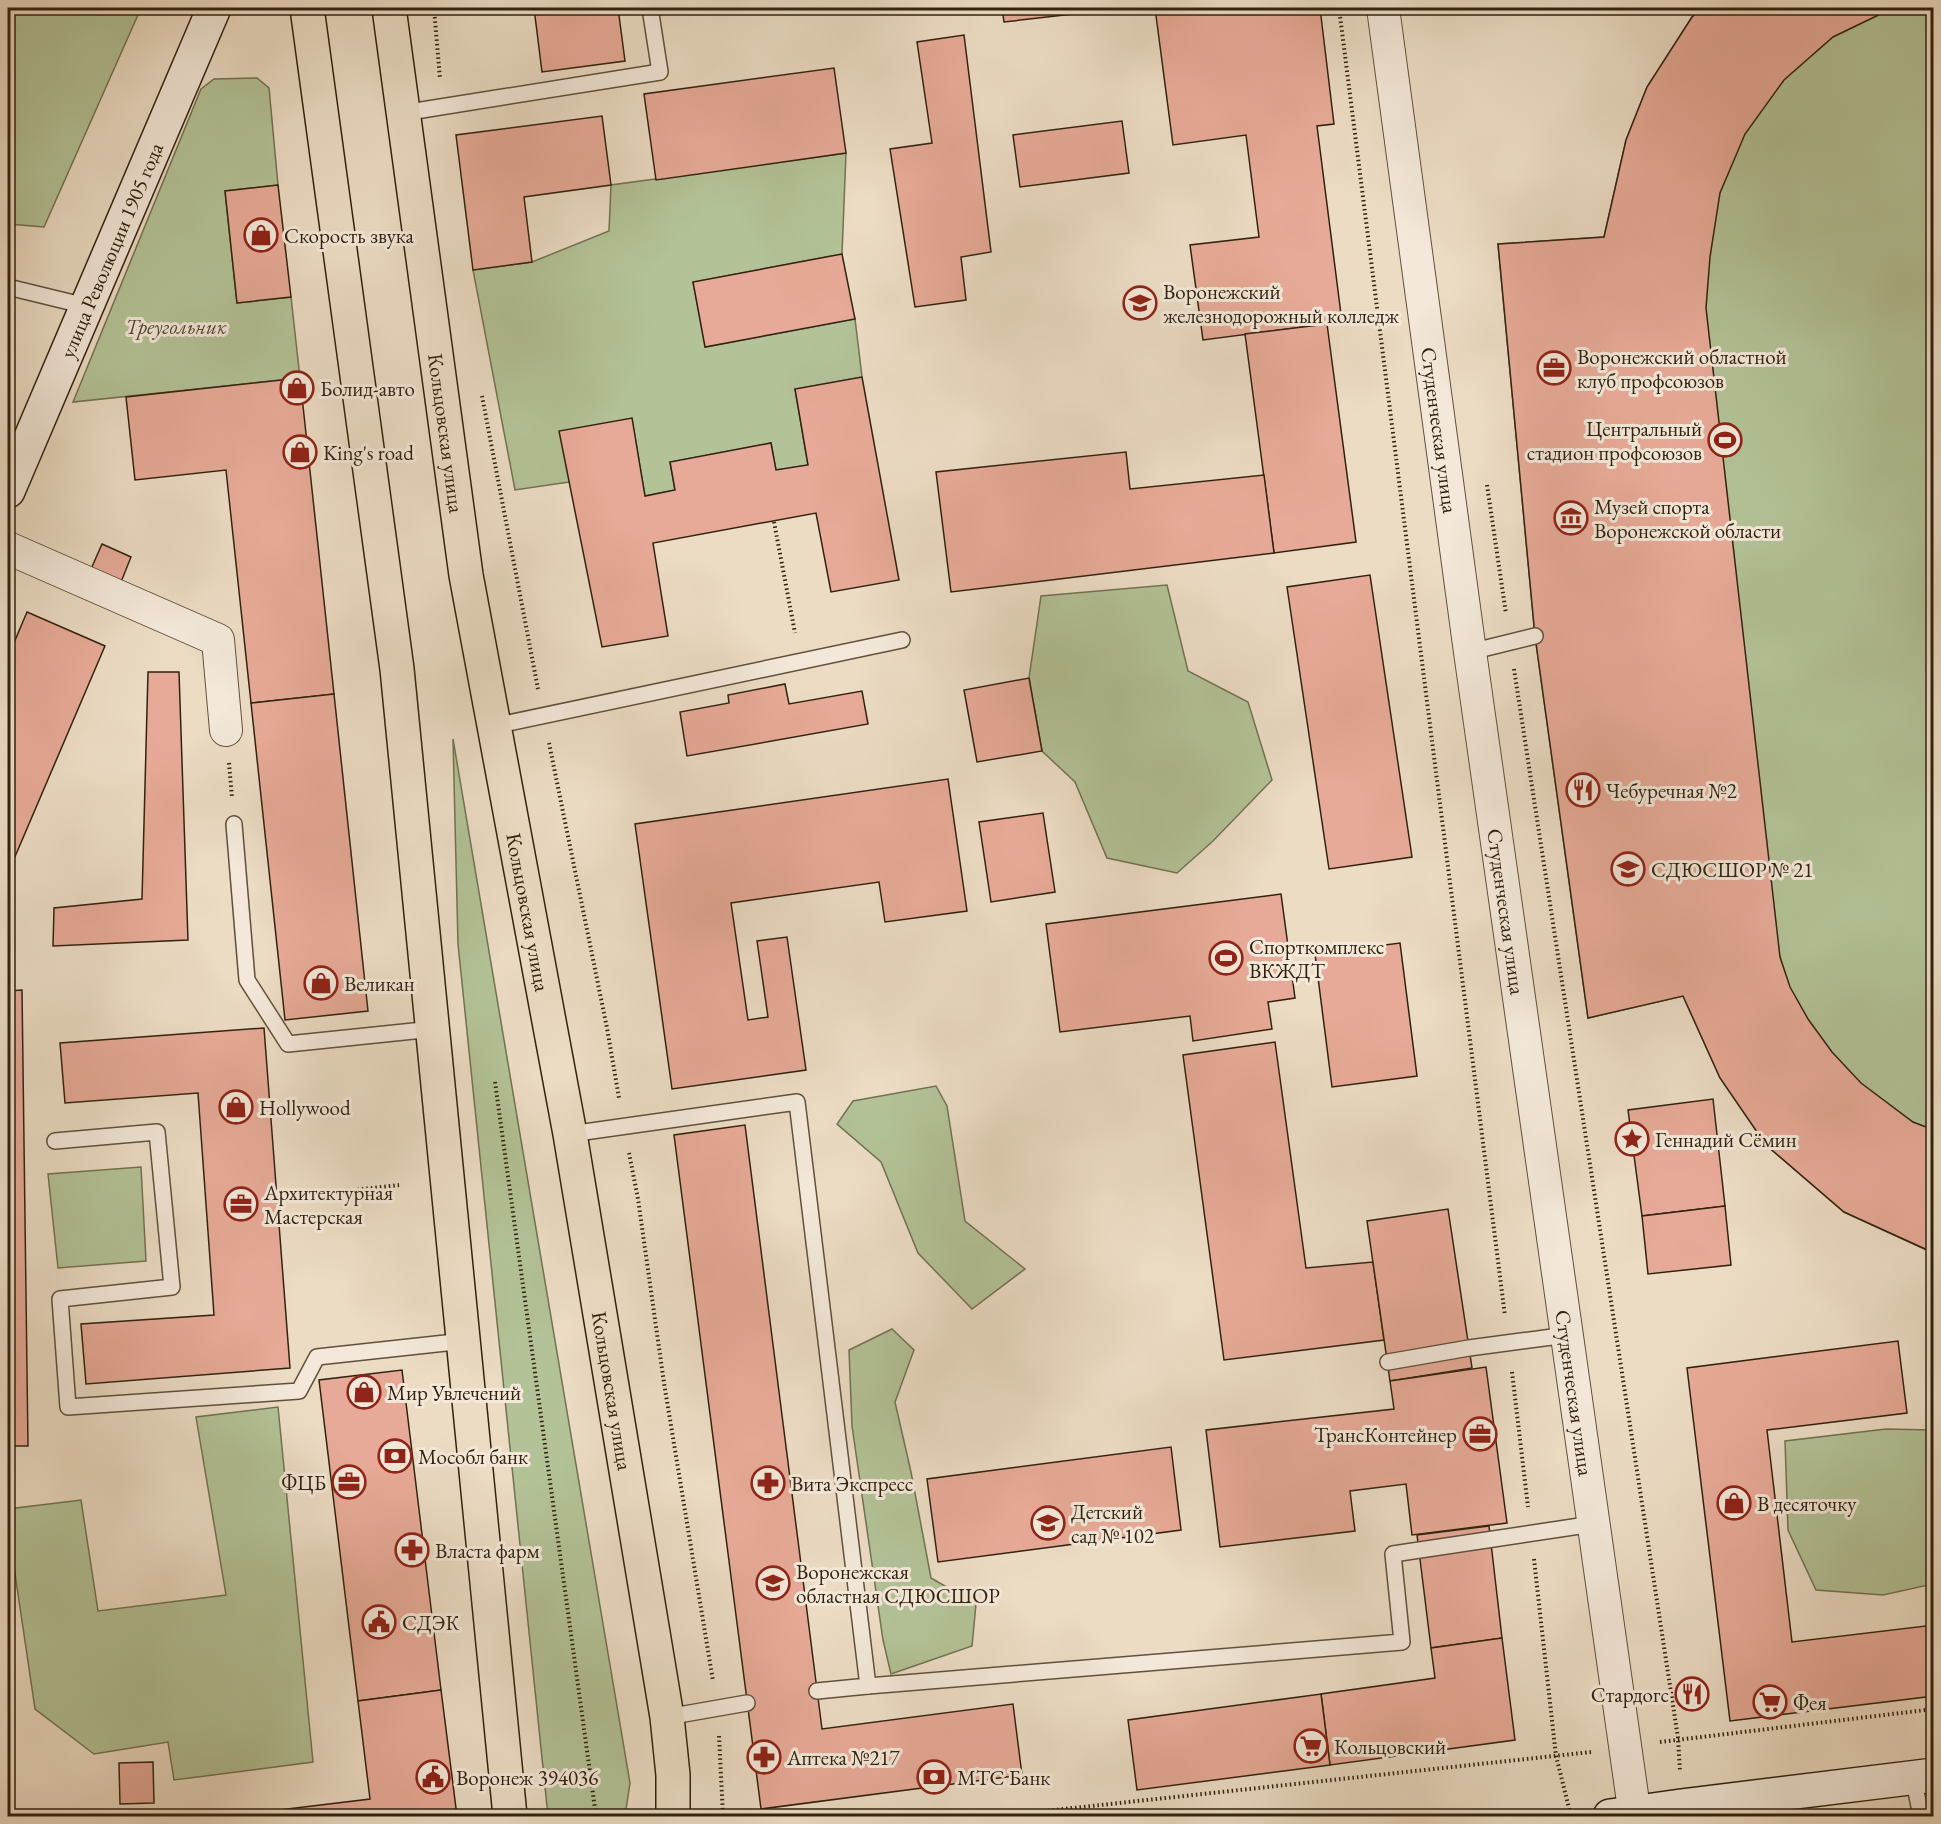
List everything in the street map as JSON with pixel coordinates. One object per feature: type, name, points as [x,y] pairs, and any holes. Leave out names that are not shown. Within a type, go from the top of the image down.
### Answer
[{"type":"main road","points":[[307,8],[397,669],[510,1816]]},
{"type":"main road","name":"Кольцовская улица","points":[[389,8],[466,575],[570,1134],[667,1717],[673,1775],[674,1816]]},
{"type":"street","name":"улица Революции 1905 года","points":[[8,491],[214,8]]},
{"type":"street","name":"Студенческая улица","points":[[1383,8],[1470,652],[1625,1748],[1626,1816]]},
{"type":"street","points":[[8,548],[218,640],[226,730]]},
{"type":"street","points":[[1626,1816],[1681,1806],[1923,1776]]},
{"type":"lane","points":[[403,114],[660,72],[650,8]]},
{"type":"lane","points":[[8,287],[86,306]]},
{"type":"lane","points":[[1470,652],[1535,636]]},
{"type":"lane","points":[[494,726],[902,640]]},
{"type":"lane","points":[[234,824],[247,980],[288,1044],[433,1029]]},
{"type":"lane","points":[[570,1134],[797,1102],[868,1686]]},
{"type":"lane","points":[[55,1141],[157,1132],[172,1287],[60,1299],[68,1407],[299,1391],[317,1357],[464,1341]]},
{"type":"lane","points":[[1388,1362],[1567,1335]]},
{"type":"lane","points":[[817,1691],[1402,1642],[1393,1554],[1593,1524]]},
{"type":"lane","points":[[667,1717],[747,1703]]},
{"type":"lane","points":[[1921,1816],[1923,1776]]},
{"type":"path","points":[[434,8],[443,107]]},
{"type":"path","points":[[1339,8],[1509,1342],[1556,1756],[1571,1816]]},
{"type":"path","points":[[481,388],[543,716],[607,1028],[638,1199],[664,1383],[717,1708],[723,1816]]},
{"type":"path","points":[[1486,478],[1678,1738],[1681,1806]]},
{"type":"path","points":[[774,522],[801,662]]},
{"type":"path","points":[[226,730],[234,824]]},
{"type":"path","points":[[495,1082],[596,1816]]},
{"type":"path","points":[[277,1200],[399,1185]]},
{"type":"path","points":[[999,1816],[1556,1756],[1625,1748],[1678,1738],[1934,1709]]},
{"type":"green space","points":[[8,8],[141,8],[44,227],[8,224]]},
{"type":"green space","name":"Центральный стадион профсоюзов","points":[[1703,8],[1933,8],[1933,1253],[1844,1212],[1766,1145],[1720,1078],[1683,996],[1588,1018],[1535,636],[1498,244],[1604,237],[1626,140],[1647,87],[1692,17]]},
{"type":"green space","name":"Треугольник","points":[[257,78],[269,88],[278,185],[225,191],[237,303],[291,297],[300,378],[73,402],[201,89],[214,79]]},
{"type":"green space","points":[[846,153],[842,254],[693,282],[706,347],[855,319],[862,377],[795,389],[808,465],[776,470],[771,443],[670,462],[675,490],[645,496],[632,419],[569,482],[515,490],[473,270],[532,262],[609,231],[611,185]]},
{"type":"green space","points":[[1167,585],[1188,671],[1248,702],[1272,780],[1213,841],[1177,873],[1107,858],[1075,782],[1042,751],[1029,678],[1041,596]]},
{"type":"green space","points":[[453,739],[630,1783],[625,1816],[548,1816],[458,944]]},
{"type":"green space","points":[[936,1086],[947,1106],[965,1221],[1025,1269],[972,1309],[918,1253],[881,1162],[837,1124],[853,1101]]},
{"type":"green space","points":[[141,1167],[146,1261],[58,1268],[48,1174]]},
{"type":"green space","points":[[892,1329],[914,1350],[895,1402],[931,1578],[976,1604],[972,1646],[891,1674],[883,1640],[852,1426],[849,1350]]},
{"type":"green space","points":[[278,1407],[313,1762],[174,1780],[168,1742],[94,1754],[35,1709],[8,1526],[8,1509],[81,1500],[98,1611],[226,1595],[196,1417]]},
{"type":"green space","points":[[1886,1429],[1933,1430],[1933,1584],[1883,1595],[1816,1590],[1788,1530],[1785,1441]]},
{"type":"building","points":[[534,8],[618,8],[625,61],[542,72]]},
{"type":"building","points":[[1002,8],[1117,8],[1117,9],[1004,22]]},
{"type":"building","points":[[1155,8],[1320,8],[1334,124],[1317,126],[1342,322],[1203,340],[1190,245],[1259,237],[1246,135],[1173,145]]},
{"type":"building","points":[[1703,8],[1893,8],[1833,37],[1784,80],[1745,134],[1720,193],[1710,257],[1706,308],[1780,957],[1790,987],[1808,1019],[1832,1052],[1861,1083],[1913,1122],[1934,1130],[1934,1253],[1844,1212],[1766,1145],[1720,1078],[1683,996],[1588,1018],[1535,636],[1498,244],[1604,237],[1626,140],[1647,87],[1692,17]]},
{"type":"building","points":[[964,35],[991,252],[961,257],[966,300],[915,307],[890,149],[932,143],[917,42]]},
{"type":"building","points":[[834,68],[846,153],[656,180],[644,94]]},
{"type":"building","points":[[602,116],[611,185],[524,197],[532,262],[473,270],[456,135]]},
{"type":"building","points":[[1122,121],[1129,173],[1020,187],[1013,135]]},
{"type":"building","points":[[278,185],[291,297],[237,303],[225,191]]},
{"type":"building","points":[[842,254],[855,319],[705,347],[693,282]]},
{"type":"building","points":[[1327,324],[1356,542],[1274,553],[1245,334]]},
{"type":"building","points":[[862,377],[899,580],[831,592],[816,513],[653,543],[668,636],[602,647],[559,431],[632,418],[645,496],[675,490],[670,462],[771,443],[776,470],[808,465],[795,389]]},
{"type":"building","points":[[300,378],[334,694],[251,703],[226,470],[135,480],[126,397]]},
{"type":"building","points":[[1126,452],[1130,489],[1264,475],[1274,553],[951,592],[936,472]]},
{"type":"building","points":[[102,544],[131,557],[121,582],[91,569]]},
{"type":"building","points":[[1370,575],[1412,857],[1329,869],[1287,587]]},
{"type":"building","points":[[27,612],[105,646],[8,873],[8,657]]},
{"type":"building","points":[[148,672],[179,672],[188,940],[53,946],[54,908],[142,899]]},
{"type":"building","points":[[1029,678],[1042,751],[977,762],[964,690]]},
{"type":"building","points":[[785,684],[789,704],[862,691],[868,724],[687,756],[680,712],[729,703],[728,695]]},
{"type":"building","points":[[334,694],[368,1011],[285,1020],[251,703]]},
{"type":"building","points":[[948,779],[967,911],[885,922],[879,882],[731,903],[748,1020],[768,1017],[757,941],[787,937],[806,1070],[672,1089],[635,824]]},
{"type":"building","points":[[1043,813],[1055,892],[991,902],[979,822]]},
{"type":"building","points":[[1281,894],[1295,998],[1268,1002],[1272,1029],[1193,1041],[1190,1016],[1060,1032],[1046,924]]},
{"type":"building","points":[[1400,943],[1417,1076],[1332,1087],[1315,954]]},
{"type":"building","points":[[22,990],[28,1446],[8,1446],[8,991]]},
{"type":"building","points":[[264,1028],[290,1368],[86,1384],[81,1324],[214,1315],[198,1093],[65,1103],[60,1043]]},
{"type":"building","points":[[1275,1042],[1306,1268],[1373,1262],[1384,1340],[1224,1360],[1183,1055]]},
{"type":"building","points":[[1713,1099],[1725,1206],[1642,1216],[1628,1110]]},
{"type":"building","points":[[745,1125],[822,1729],[1013,1704],[1022,1775],[761,1809],[674,1135]]},
{"type":"building","points":[[1725,1206],[1731,1265],[1648,1274],[1642,1216]]},
{"type":"building","points":[[1448,1209],[1472,1368],[1390,1381],[1367,1221]]},
{"type":"building","points":[[1898,1341],[1907,1413],[1767,1430],[1792,1642],[1934,1625],[1934,1696],[1730,1721],[1687,1368]]},
{"type":"building","points":[[1486,1367],[1507,1523],[1412,1535],[1406,1484],[1350,1491],[1355,1531],[1220,1547],[1206,1430],[1394,1409],[1390,1381]]},
{"type":"building","points":[[402,1370],[441,1690],[358,1701],[319,1380]]},
{"type":"building","points":[[1171,1447],[1181,1530],[938,1562],[927,1479]]},
{"type":"building","points":[[1489,1526],[1502,1638],[1431,1648],[1417,1535]]},
{"type":"building","points":[[1502,1638],[1515,1740],[1330,1765],[1321,1694],[1435,1678],[1431,1648]]},
{"type":"building","points":[[441,1690],[457,1816],[230,1816],[370,1799],[358,1701]]},
{"type":"building","points":[[1321,1694],[1330,1765],[1137,1790],[1128,1720]]},
{"type":"building","points":[[153,1762],[154,1803],[120,1804],[119,1763]]},
{"type":"place","name":"Скорость звука","points":[[261,235]]},
{"type":"place","name":"Воронежский железнодорожный колледж","points":[[1140,303]]},
{"type":"place","name":"Воронежский областной клуб профсоюзов","points":[[1554,368]]},
{"type":"place","name":"Болид-авто","points":[[297,388]]},
{"type":"place","name":"Центральный стадион профсоюзов","points":[[1725,440]]},
{"type":"place","name":"King's road","points":[[300,452]]},
{"type":"place","name":"Музей спорта Воронежской области","points":[[1571,518]]},
{"type":"place","name":"Чебуречная №2","points":[[1583,790]]},
{"type":"place","name":"СДЮСШОР № 21","points":[[1628,869]]},
{"type":"place","name":"Спорткомплекс ВКЖДТ","points":[[1226,958]]},
{"type":"place","name":"Великан","points":[[321,983]]},
{"type":"place","name":"Hollywood","points":[[236,1107]]},
{"type":"place","name":"Геннадий Сёмин","points":[[1632,1139]]},
{"type":"place","name":"Архитектурная Мастерская","points":[[241,1204]]},
{"type":"place","name":"Мир Увлечений","points":[[364,1392]]},
{"type":"place","name":"ТрансКонтейнер","points":[[1480,1434]]},
{"type":"place","name":"Мособл банк","points":[[395,1456]]},
{"type":"place","name":"ФЦБ","points":[[349,1482]]},
{"type":"place","name":"Вита Экспресс","points":[[768,1483]]},
{"type":"place","name":"В десяточку","points":[[1734,1503]]},
{"type":"place","name":"Детский сад № 102","points":[[1048,1523]]},
{"type":"place","name":"Власта фарм","points":[[412,1550]]},
{"type":"place","name":"Воронежская областная СДЮСШОР","points":[[773,1583]]},
{"type":"place","name":"СДЭК","points":[[379,1622]]},
{"type":"place","name":"Стардогс","points":[[1692,1694]]},
{"type":"place","name":"Фея","points":[[1770,1702]]},
{"type":"place","name":"Кольцовский","points":[[1311,1746]]},
{"type":"place","name":"Аптека №217","points":[[764,1757]]},
{"type":"place","name":"Воронеж 394036","points":[[433,1777]]},
{"type":"place","name":"МТС Банк","points":[[934,1777]]}]
